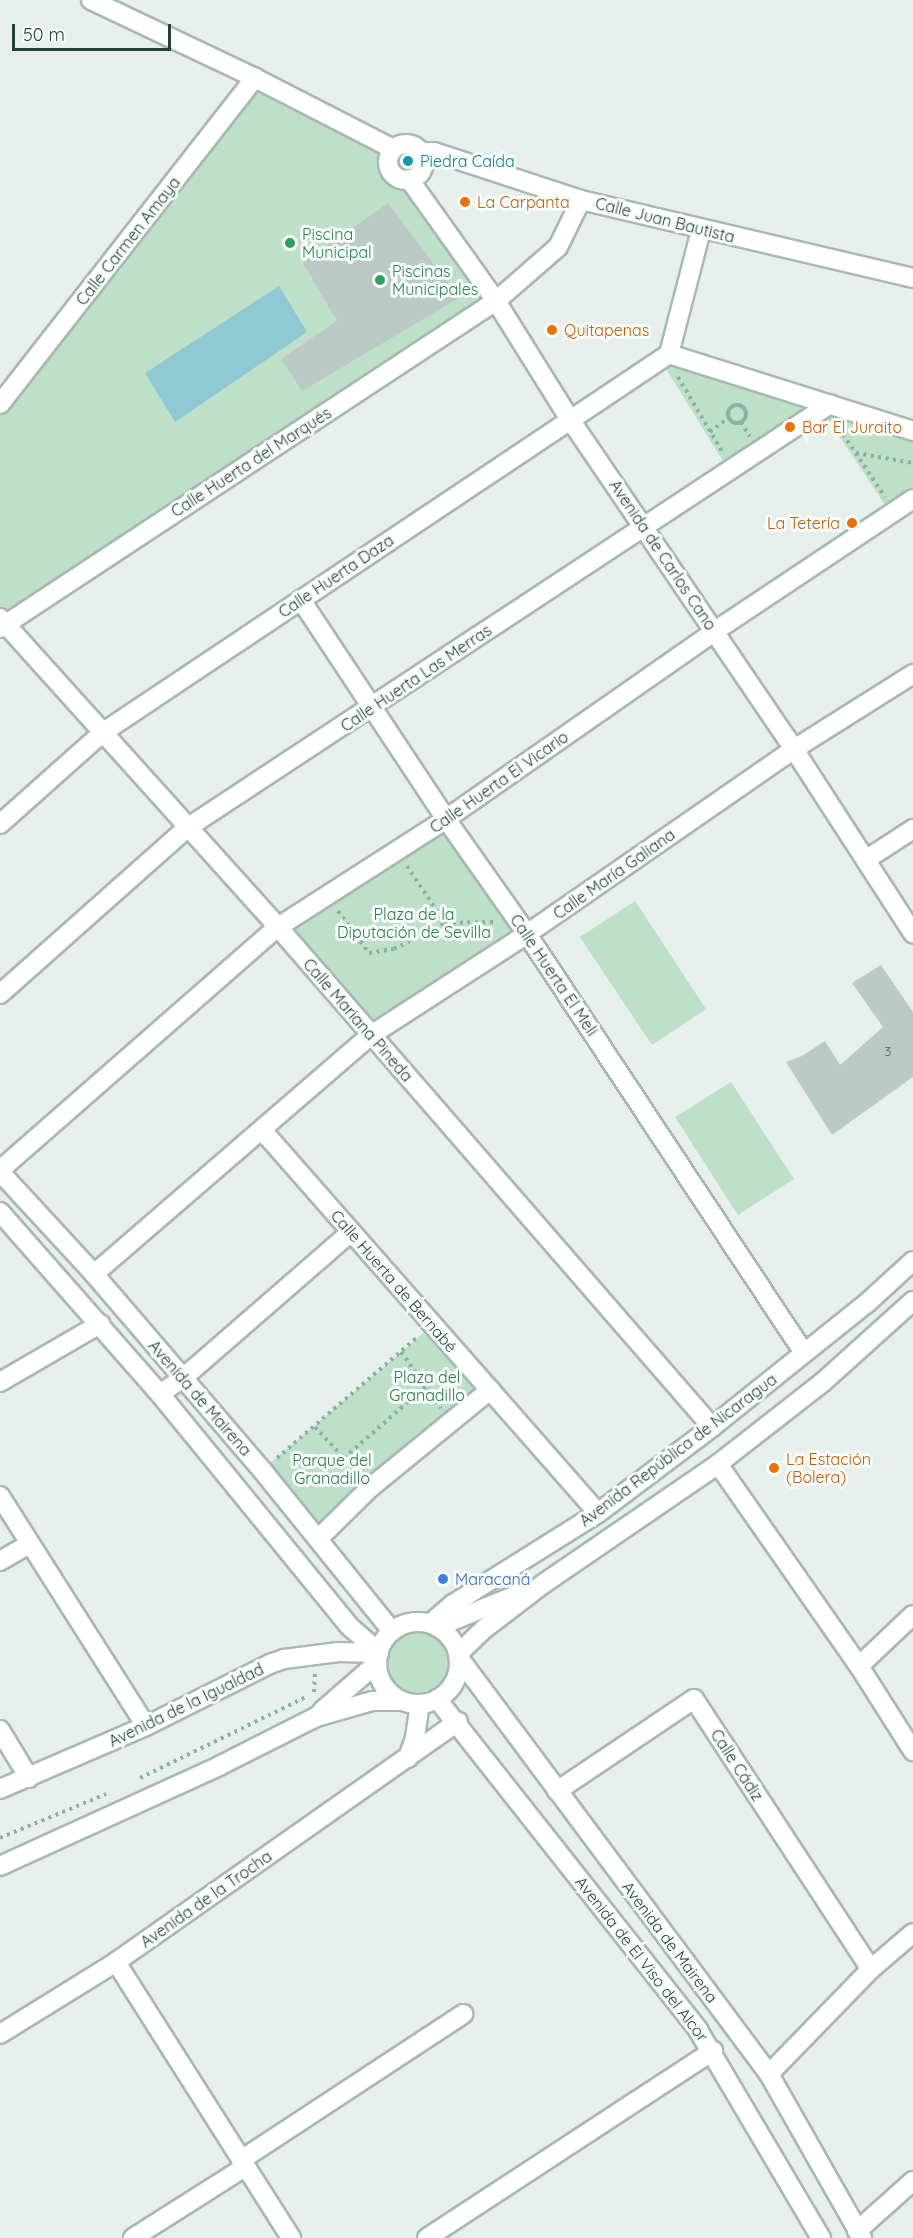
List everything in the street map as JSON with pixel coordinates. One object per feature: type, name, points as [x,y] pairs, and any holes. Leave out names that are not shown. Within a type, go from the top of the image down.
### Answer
[{"type":"street","points":[[91,0],[255,78],[393,149]]},
{"type":"street","name":"Calle Carmen Amaya","points":[[0,404],[255,78]]},
{"type":"street","points":[[408,144],[422,152],[423,170],[409,180],[398,178],[391,171],[388,159],[393,149],[408,144]]},
{"type":"street","name":"Calle Juan Bautista","points":[[422,152],[434,152],[581,200],[701,230],[910,275]]},
{"type":"street","name":"Avenida de Carlos Cano","points":[[409,180],[496,301],[569,418],[794,749],[913,933]]},
{"type":"street","name":"Calle Huerta del Marqués","points":[[2,623],[496,301],[558,247],[581,200]]},
{"type":"street","points":[[701,230],[667,355],[913,431]]},
{"type":"street","name":"Calle Huerta Daza","points":[[0,824],[102,733],[569,418],[667,355]]},
{"type":"street","name":"Calle Huerta Las Merras","points":[[0,994],[187,828],[374,707],[827,406]]},
{"type":"street","name":"Calle Huerta El Vicario","points":[[0,1171],[278,927],[332,903],[401,858],[447,819],[715,631],[913,499]]},
{"type":"street","name":"Calle Huerta El Meli","points":[[301,600],[447,819],[523,927],[804,1353]]},
{"type":"street","name":"Calle Mariana Pineda","points":[[2,623],[278,927],[712,1427]]},
{"type":"street","name":"Calle María Galiana","points":[[94,1274],[371,1035],[523,927],[794,749],[913,675]]},
{"type":"street","points":[[867,859],[913,829]]},
{"type":"street","name":"Calle Huerta de Bernabé","points":[[262,1130],[598,1513]]},
{"type":"street","name":"Avenida de Mairena","points":[[0,1171],[94,1274],[262,1470],[392,1631]]},
{"type":"street","points":[[0,1212],[160,1394],[349,1626],[378,1656],[384,1686],[420,1701]]},
{"type":"street","points":[[160,1394],[183,1378],[351,1232]]},
{"type":"street","name":"Avenida República de Nicaragua","points":[[434,1625],[453,1604],[598,1513],[712,1427],[867,1303],[913,1261]]},
{"type":"street","name":"Avenida República de Nicaragua","points":[[458,1656],[484,1629],[543,1584],[718,1464],[824,1382],[913,1301]]},
{"type":"street","points":[[0,1382],[100,1324]]},
{"type":"street","points":[[318,1539],[371,1487],[490,1390]]},
{"type":"street","points":[[718,1464],[859,1666],[913,1751]]},
{"type":"street","points":[[0,1496],[146,1726]]},
{"type":"street","points":[[0,1561],[30,1544]]},
{"type":"street","name":"Avenida República de Nicaragua","points":[[434,1625],[543,1584]]},
{"type":"street","points":[[859,1666],[913,1615]]},
{"type":"street","points":[[0,1866],[219,1766],[316,1717],[372,1701],[420,1701],[454,1682],[458,1656],[451,1638],[434,1625],[412,1623],[392,1631],[378,1656],[316,1717]]},
{"type":"street","name":"Avenida de la Igualdad","points":[[0,1790],[146,1726],[270,1664],[314,1655],[356,1651],[378,1656]]},
{"type":"street","name":"Avenida de Mairena","points":[[458,1656],[769,2074],[860,2234]]},
{"type":"street","name":"Calle Cádiz","points":[[557,1791],[694,1699],[872,1969]]},
{"type":"street","points":[[408,1758],[415,1738],[420,1701]]},
{"type":"street","name":"Avenida de El Viso del Alcor","points":[[420,1701],[458,1722],[713,2051],[821,2238]]},
{"type":"street","name":"Avenida de la Trocha","points":[[0,2034],[116,1962],[458,1722]]},
{"type":"street","points":[[0,1730],[29,1778]]},
{"type":"street","points":[[769,2074],[872,1969],[913,1933]]},
{"type":"street","points":[[116,1962],[291,2238]]},
{"type":"street","points":[[133,2238],[463,2014]]},
{"type":"street","points":[[427,2238],[713,2051]]},
{"type":"street","points":[[860,2234],[913,2181]]},
{"type":"path","points":[[667,355],[732,469]]},
{"type":"path","points":[[733,406],[744,409],[746,415],[741,422],[735,423],[729,417],[729,410],[733,406]]},
{"type":"path","points":[[827,406],[855,453],[895,511]]},
{"type":"path","points":[[710,432],[729,417]]},
{"type":"path","points":[[855,453],[913,464]]},
{"type":"path","points":[[401,858],[445,923]]},
{"type":"path","points":[[401,858],[416,858]]},
{"type":"path","points":[[396,871],[401,858]]},
{"type":"path","points":[[332,903],[369,953],[394,949],[445,923],[523,927]]},
{"type":"path","points":[[332,903],[347,903]]},
{"type":"path","points":[[329,915],[332,903]]},
{"type":"path","points":[[262,1470],[433,1325]]},
{"type":"path","points":[[401,1352],[450,1422]]},
{"type":"path","points":[[344,1458],[425,1387]]},
{"type":"path","points":[[315,1426],[371,1487]]},
{"type":"path","points":[[130,1783],[313,1694],[316,1690],[314,1655]]},
{"type":"path","points":[[0,1838],[109,1793]]},
{"type":"green space","name":"Piscina Municipal","points":[[255,78],[390,154],[391,172],[404,180],[496,301],[0,618],[0,404]]},
{"type":"green space","points":[[406,148],[416,152],[420,162],[416,172],[406,176],[396,172],[392,162],[396,152]]},
{"type":"green space","points":[[660,359],[913,431],[913,499],[891,514],[822,410],[729,471]]},
{"type":"green space","name":"Plaza de la Diputación de Sevilla","points":[[446,819],[527,934],[371,1035],[278,927]]},
{"type":"green space","points":[[635,901],[706,1009],[652,1045],[580,937]]},
{"type":"green space","points":[[731,1082],[794,1179],[738,1215],[675,1117]]},
{"type":"green space","name":"Plaza del Granadillo","points":[[433,1325],[490,1390],[318,1539],[262,1470]]},
{"type":"green space","points":[[418,1628],[431,1631],[442,1638],[449,1649],[452,1662],[449,1675],[442,1686],[431,1693],[418,1696],[405,1693],[394,1686],[387,1675],[384,1662],[387,1649],[394,1638],[405,1631]]},
{"type":"water","points":[[279,286],[307,332],[175,422],[145,373]]},
{"type":"building","name":"Piscinas Municipales","points":[[388,203],[459,298],[302,391],[281,359],[337,321],[303,263]]},
{"type":"building","points":[[881,965],[913,1012],[913,1077],[832,1135],[786,1062],[802,1056],[825,1041],[840,1065],[883,1027],[852,983]]},
{"type":"place","name":"Piedra Caída","points":[[408,161]]},
{"type":"place","name":"La Carpanta","points":[[465,202]]},
{"type":"place","name":"Piscina Municipal","points":[[290,243]]},
{"type":"place","name":"Piscinas Municipales","points":[[380,280]]},
{"type":"place","name":"Quitapenas","points":[[552,330]]},
{"type":"place","name":"Bar El Juraito","points":[[790,427]]},
{"type":"place","name":"La Tetería","points":[[852,523]]},
{"type":"place","name":"La Estación (Bolera)","points":[[774,1468]]},
{"type":"place","name":"Maracaná","points":[[443,1579]]},
{"type":"park label","name":"Parque del Granadillo","points":[[332,1469]]}]
